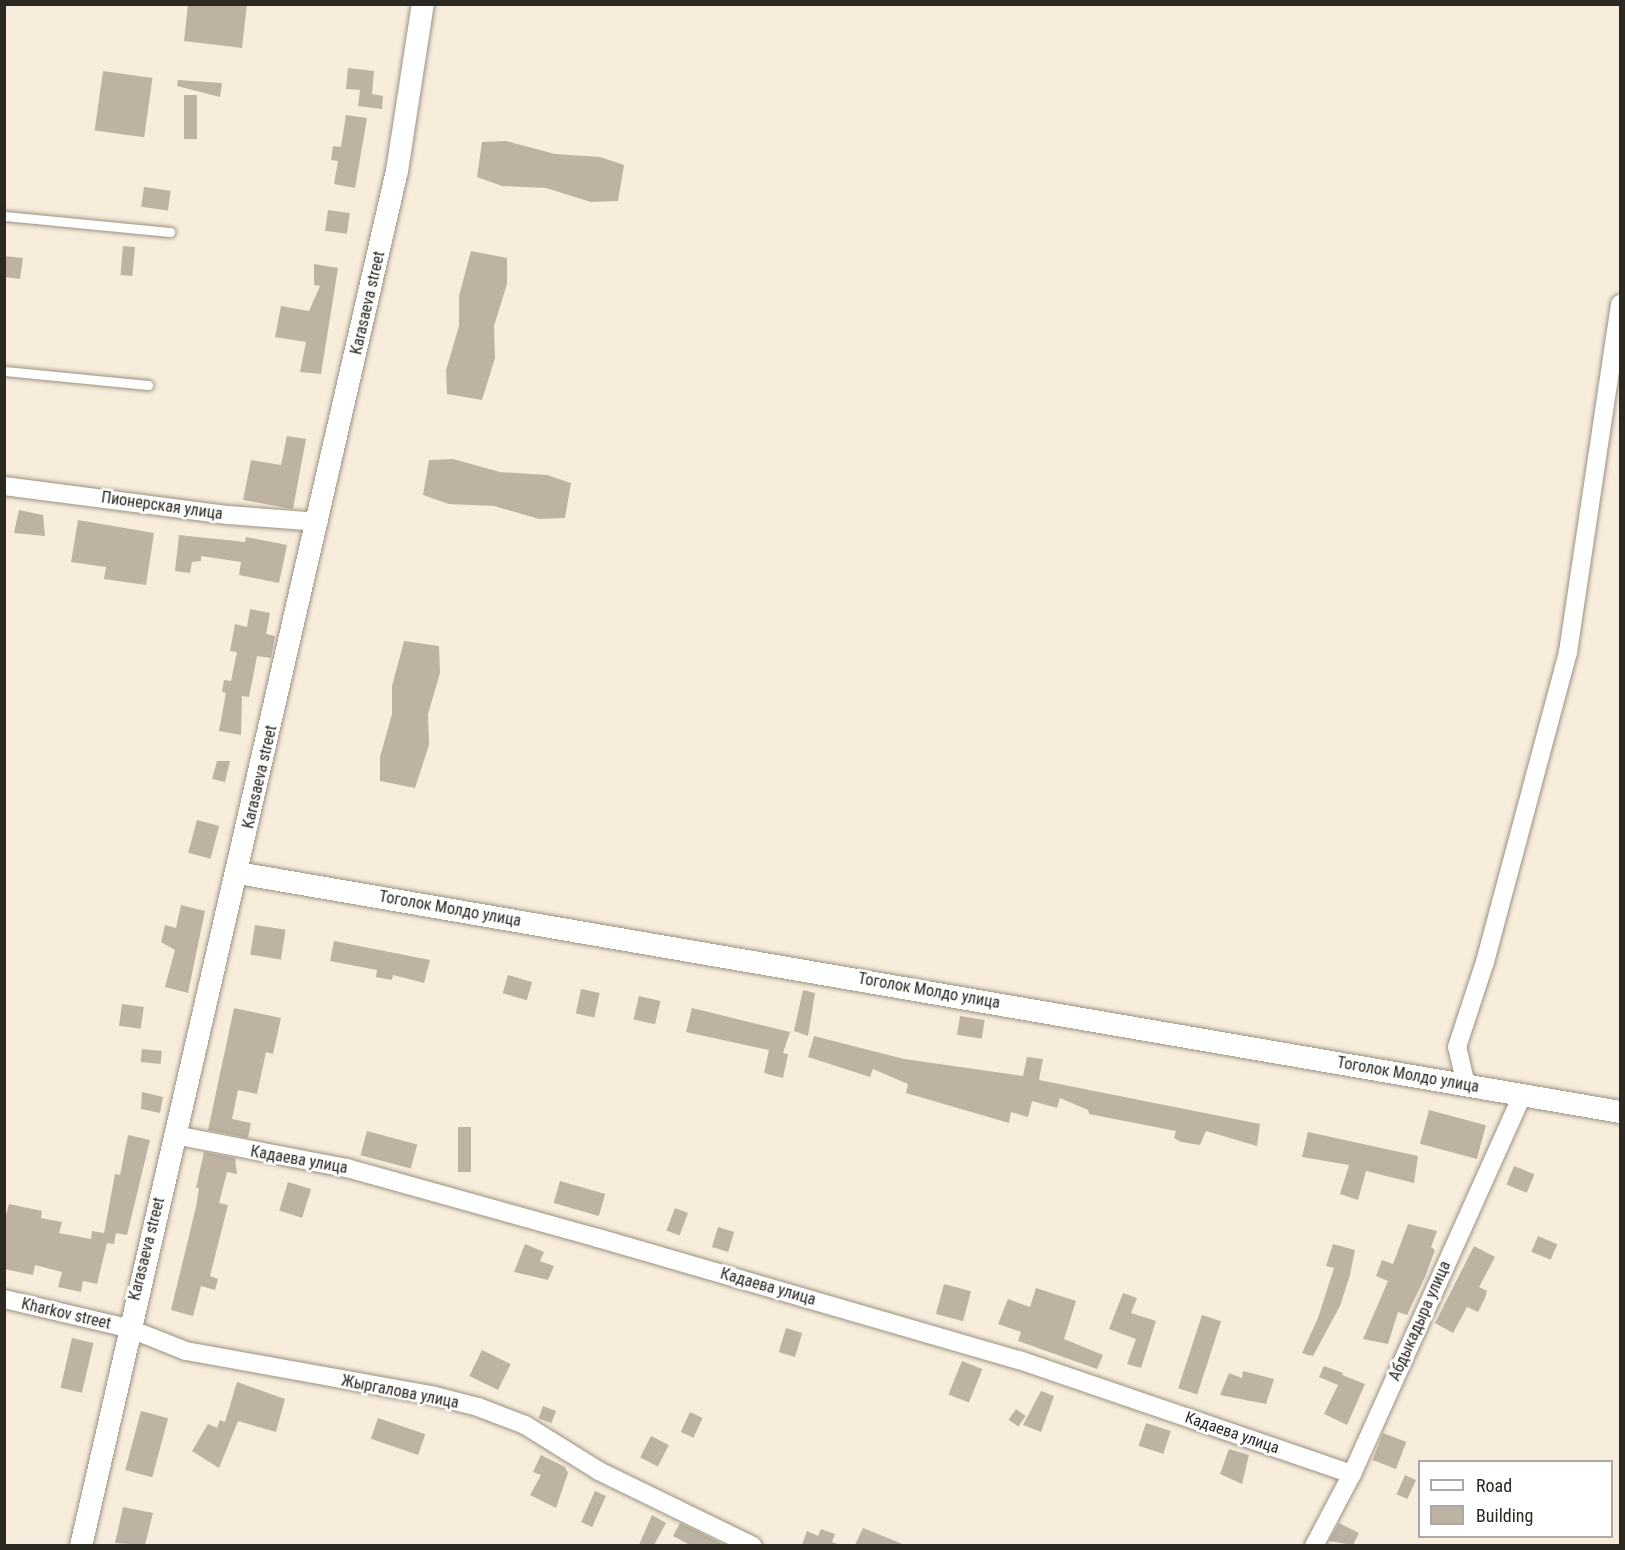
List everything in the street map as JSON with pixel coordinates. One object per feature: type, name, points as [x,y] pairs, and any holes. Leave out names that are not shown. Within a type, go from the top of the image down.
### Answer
[{"type":"street","name":"Karasaeva street","points":[[81,1545],[128,1328],[320,522],[398,171],[423,4]]},
{"type":"street","points":[[1466,1085],[1457,1047],[1485,962],[1568,652],[1620,304]]},
{"type":"street","name":"Пионерская улица","points":[[6,484],[228,515],[320,522]]},
{"type":"street","name":"Тоголок Молдо улица","points":[[238,873],[1620,1112]]},
{"type":"street","name":"Абдыкадыра улица","points":[[1314,1545],[1352,1474],[1522,1095]]},
{"type":"street","name":"Кадаева улица","points":[[175,1135],[347,1168],[598,1238],[1019,1360],[1352,1474]]},
{"type":"street","name":"Kharkov street","points":[[4,1299],[128,1328]]},
{"type":"street","name":"Жыргалова улица","points":[[128,1328],[186,1351],[435,1395],[478,1407],[525,1425],[599,1471],[753,1545]]},
{"type":"lane","points":[[4,216],[170,232]]},
{"type":"lane","points":[[4,370],[148,385]]},
{"type":"building","points":[[188,4],[247,4],[242,48],[184,41]]},
{"type":"building","points":[[348,68],[374,71],[372,94],[383,96],[382,109],[358,106],[360,90],[346,89]]},
{"type":"building","points":[[103,71],[153,78],[144,137],[95,130]]},
{"type":"building","points":[[178,80],[222,83],[220,97],[177,86]]},
{"type":"building","points":[[184,95],[197,95],[197,139],[184,139]]},
{"type":"building","points":[[346,115],[367,118],[355,188],[334,184],[338,161],[331,160],[333,146],[341,147]]},
{"type":"building","points":[[506,141],[555,154],[600,157],[624,165],[618,201],[591,202],[546,188],[502,186],[477,177],[482,142]]},
{"type":"building","points":[[144,187],[171,191],[168,211],[141,207]]},
{"type":"building","points":[[328,210],[350,213],[347,234],[325,231]]},
{"type":"building","points":[[123,246],[135,247],[132,276],[120,275]]},
{"type":"building","points":[[471,251],[507,258],[507,284],[494,326],[495,358],[482,400],[447,394],[446,370],[459,326],[459,296]]},
{"type":"building","points":[[4,256],[23,258],[20,279],[4,277]]},
{"type":"building","points":[[314,264],[338,268],[321,374],[300,372],[306,342],[275,337],[281,306],[309,311],[320,286],[314,285]]},
{"type":"building","points":[[287,436],[306,439],[293,509],[243,500],[251,460],[281,465]]},
{"type":"building","points":[[453,459],[500,472],[547,475],[571,483],[565,518],[539,519],[494,506],[449,504],[423,495],[429,460]]},
{"type":"building","points":[[19,510],[43,515],[45,536],[14,533]]},
{"type":"building","points":[[78,520],[154,533],[146,585],[104,579],[106,567],[71,562]]},
{"type":"building","points":[[179,535],[245,542],[246,537],[287,545],[279,583],[239,575],[241,562],[201,556],[201,561],[192,562],[190,573],[175,571]]},
{"type":"building","points":[[250,609],[270,613],[266,634],[275,636],[271,658],[257,656],[249,697],[242,696],[241,735],[219,731],[226,693],[222,692],[224,680],[231,681],[237,652],[230,651],[235,624],[247,627]]},
{"type":"building","points":[[404,641],[439,646],[440,673],[428,714],[429,745],[415,788],[380,781],[380,757],[392,714],[392,686]]},
{"type":"building","points":[[217,761],[230,761],[225,782],[212,779]]},
{"type":"building","points":[[197,820],[219,826],[210,859],[188,853]]},
{"type":"building","points":[[181,905],[205,911],[188,993],[165,987],[175,950],[161,942],[165,925],[176,928]]},
{"type":"building","points":[[255,925],[286,930],[281,959],[250,955]]},
{"type":"building","points":[[334,941],[430,960],[424,983],[393,975],[392,980],[376,977],[377,970],[330,961]]},
{"type":"building","points":[[508,975],[532,982],[527,1000],[503,993]]},
{"type":"building","points":[[581,989],[600,993],[594,1017],[576,1013]]},
{"type":"building","points":[[803,990],[815,993],[808,1036],[794,1031]]},
{"type":"building","points":[[639,996],[660,1001],[655,1024],[634,1019]]},
{"type":"building","points":[[122,1004],[144,1007],[141,1029],[119,1026]]},
{"type":"building","points":[[234,1008],[281,1018],[273,1054],[266,1052],[257,1094],[238,1090],[232,1119],[251,1123],[248,1138],[208,1130]]},
{"type":"building","points":[[692,1008],[790,1032],[783,1053],[788,1054],[783,1078],[764,1073],[769,1050],[686,1032]]},
{"type":"building","points":[[960,1016],[985,1020],[982,1039],[957,1035]]},
{"type":"building","points":[[814,1036],[904,1059],[1023,1076],[1027,1057],[1043,1059],[1039,1080],[1260,1124],[1257,1146],[1206,1131],[1200,1145],[1181,1142],[1174,1138],[1176,1131],[1089,1114],[1088,1110],[1060,1098],[1057,1108],[1032,1101],[1028,1117],[1011,1112],[1009,1123],[906,1093],[908,1084],[873,1069],[870,1077],[808,1057]]},
{"type":"building","points":[[142,1049],[162,1051],[161,1064],[141,1062]]},
{"type":"building","points":[[142,1092],[163,1097],[160,1113],[141,1109]]},
{"type":"building","points":[[1429,1110],[1486,1125],[1477,1159],[1420,1144]]},
{"type":"building","points":[[458,1127],[471,1127],[471,1172],[458,1172]]},
{"type":"building","points":[[367,1131],[417,1144],[411,1169],[361,1155]]},
{"type":"building","points":[[1308,1132],[1418,1156],[1414,1183],[1366,1171],[1358,1200],[1340,1194],[1349,1165],[1302,1157]]},
{"type":"building","points":[[128,1135],[150,1140],[127,1235],[116,1233],[114,1244],[107,1243],[97,1284],[83,1281],[81,1292],[58,1287],[62,1272],[35,1265],[33,1275],[4,1269],[4,1223],[9,1204],[42,1211],[41,1218],[62,1222],[59,1233],[91,1239],[92,1231],[104,1233],[115,1174],[120,1175]]},
{"type":"building","points":[[204,1152],[235,1158],[237,1174],[227,1172],[219,1203],[228,1205],[210,1276],[218,1279],[215,1290],[201,1286],[193,1316],[171,1310],[196,1207],[199,1188],[196,1188]]},
{"type":"building","points":[[1514,1166],[1534,1174],[1527,1193],[1507,1185]]},
{"type":"building","points":[[560,1181],[605,1194],[599,1216],[554,1203]]},
{"type":"building","points":[[288,1182],[311,1189],[302,1218],[279,1211]]},
{"type":"building","points":[[675,1208],[688,1213],[679,1235],[666,1230]]},
{"type":"building","points":[[1408,1224],[1437,1231],[1431,1247],[1435,1250],[1425,1277],[1407,1315],[1398,1312],[1388,1344],[1363,1339],[1388,1281],[1376,1276],[1382,1260],[1393,1264]]},
{"type":"building","points":[[718,1227],[734,1232],[728,1252],[712,1247]]},
{"type":"building","points":[[1538,1236],[1557,1244],[1551,1260],[1531,1252]]},
{"type":"building","points":[[525,1244],[544,1252],[540,1261],[554,1266],[548,1280],[514,1272]]},
{"type":"building","points":[[1333,1244],[1355,1250],[1350,1275],[1340,1306],[1313,1356],[1308,1355],[1302,1353],[1318,1318],[1334,1268],[1326,1266]]},
{"type":"building","points":[[1474,1246],[1495,1257],[1479,1287],[1487,1291],[1478,1312],[1467,1307],[1453,1333],[1435,1323]]},
{"type":"building","points":[[944,1284],[971,1291],[963,1321],[936,1314]]},
{"type":"building","points":[[1036,1288],[1076,1301],[1064,1339],[1103,1355],[1097,1369],[1018,1341],[1021,1332],[998,1324],[1008,1299],[1030,1307]]},
{"type":"building","points":[[1123,1293],[1137,1298],[1131,1313],[1156,1321],[1141,1368],[1127,1364],[1136,1339],[1109,1329]]},
{"type":"building","points":[[1202,1315],[1221,1321],[1197,1394],[1178,1388]]},
{"type":"building","points":[[786,1328],[802,1333],[795,1357],[779,1352]]},
{"type":"building","points":[[72,1338],[93,1343],[82,1393],[61,1388]]},
{"type":"building","points":[[482,1350],[511,1364],[498,1390],[469,1376]]},
{"type":"building","points":[[962,1361],[982,1369],[969,1403],[949,1394]]},
{"type":"building","points":[[1324,1366],[1365,1384],[1347,1425],[1324,1414],[1338,1385],[1319,1377]]},
{"type":"building","points":[[1243,1371],[1274,1379],[1266,1404],[1220,1395],[1229,1373],[1242,1378]]},
{"type":"building","points":[[237,1382],[285,1399],[276,1432],[238,1421],[219,1468],[192,1451],[208,1424],[217,1428],[220,1420],[225,1422]]},
{"type":"building","points":[[1041,1391],[1054,1396],[1041,1432],[1023,1425]]},
{"type":"building","points":[[543,1406],[556,1411],[551,1423],[538,1418]]},
{"type":"building","points":[[1016,1409],[1026,1416],[1018,1427],[1009,1420]]},
{"type":"building","points":[[141,1411],[168,1418],[152,1477],[125,1470]]},
{"type":"building","points":[[690,1412],[703,1418],[693,1438],[681,1432]]},
{"type":"building","points":[[378,1418],[425,1434],[418,1455],[371,1439]]},
{"type":"building","points":[[1146,1423],[1171,1431],[1163,1454],[1139,1446]]},
{"type":"building","points":[[1383,1433],[1406,1442],[1396,1469],[1373,1460]]},
{"type":"building","points":[[651,1436],[669,1445],[658,1466],[640,1457]]},
{"type":"building","points":[[1229,1449],[1249,1455],[1242,1484],[1220,1474]]},
{"type":"building","points":[[541,1455],[565,1467],[568,1473],[556,1508],[530,1495],[541,1475],[533,1472]]},
{"type":"building","points":[[1405,1475],[1416,1480],[1407,1499],[1396,1494]]},
{"type":"building","points":[[595,1491],[606,1496],[592,1527],[581,1522]]},
{"type":"building","points":[[123,1507],[153,1513],[145,1545],[115,1543]]},
{"type":"building","points":[[652,1515],[666,1523],[654,1545],[639,1545]]},
{"type":"building","points":[[680,1523],[724,1545],[690,1545],[673,1536]]},
{"type":"building","points":[[1339,1523],[1359,1533],[1353,1545],[1329,1541]]},
{"type":"building","points":[[863,1528],[905,1545],[855,1545]]},
{"type":"building","points":[[821,1529],[835,1534],[832,1542],[840,1545],[802,1545],[807,1531],[818,1536]]}]
